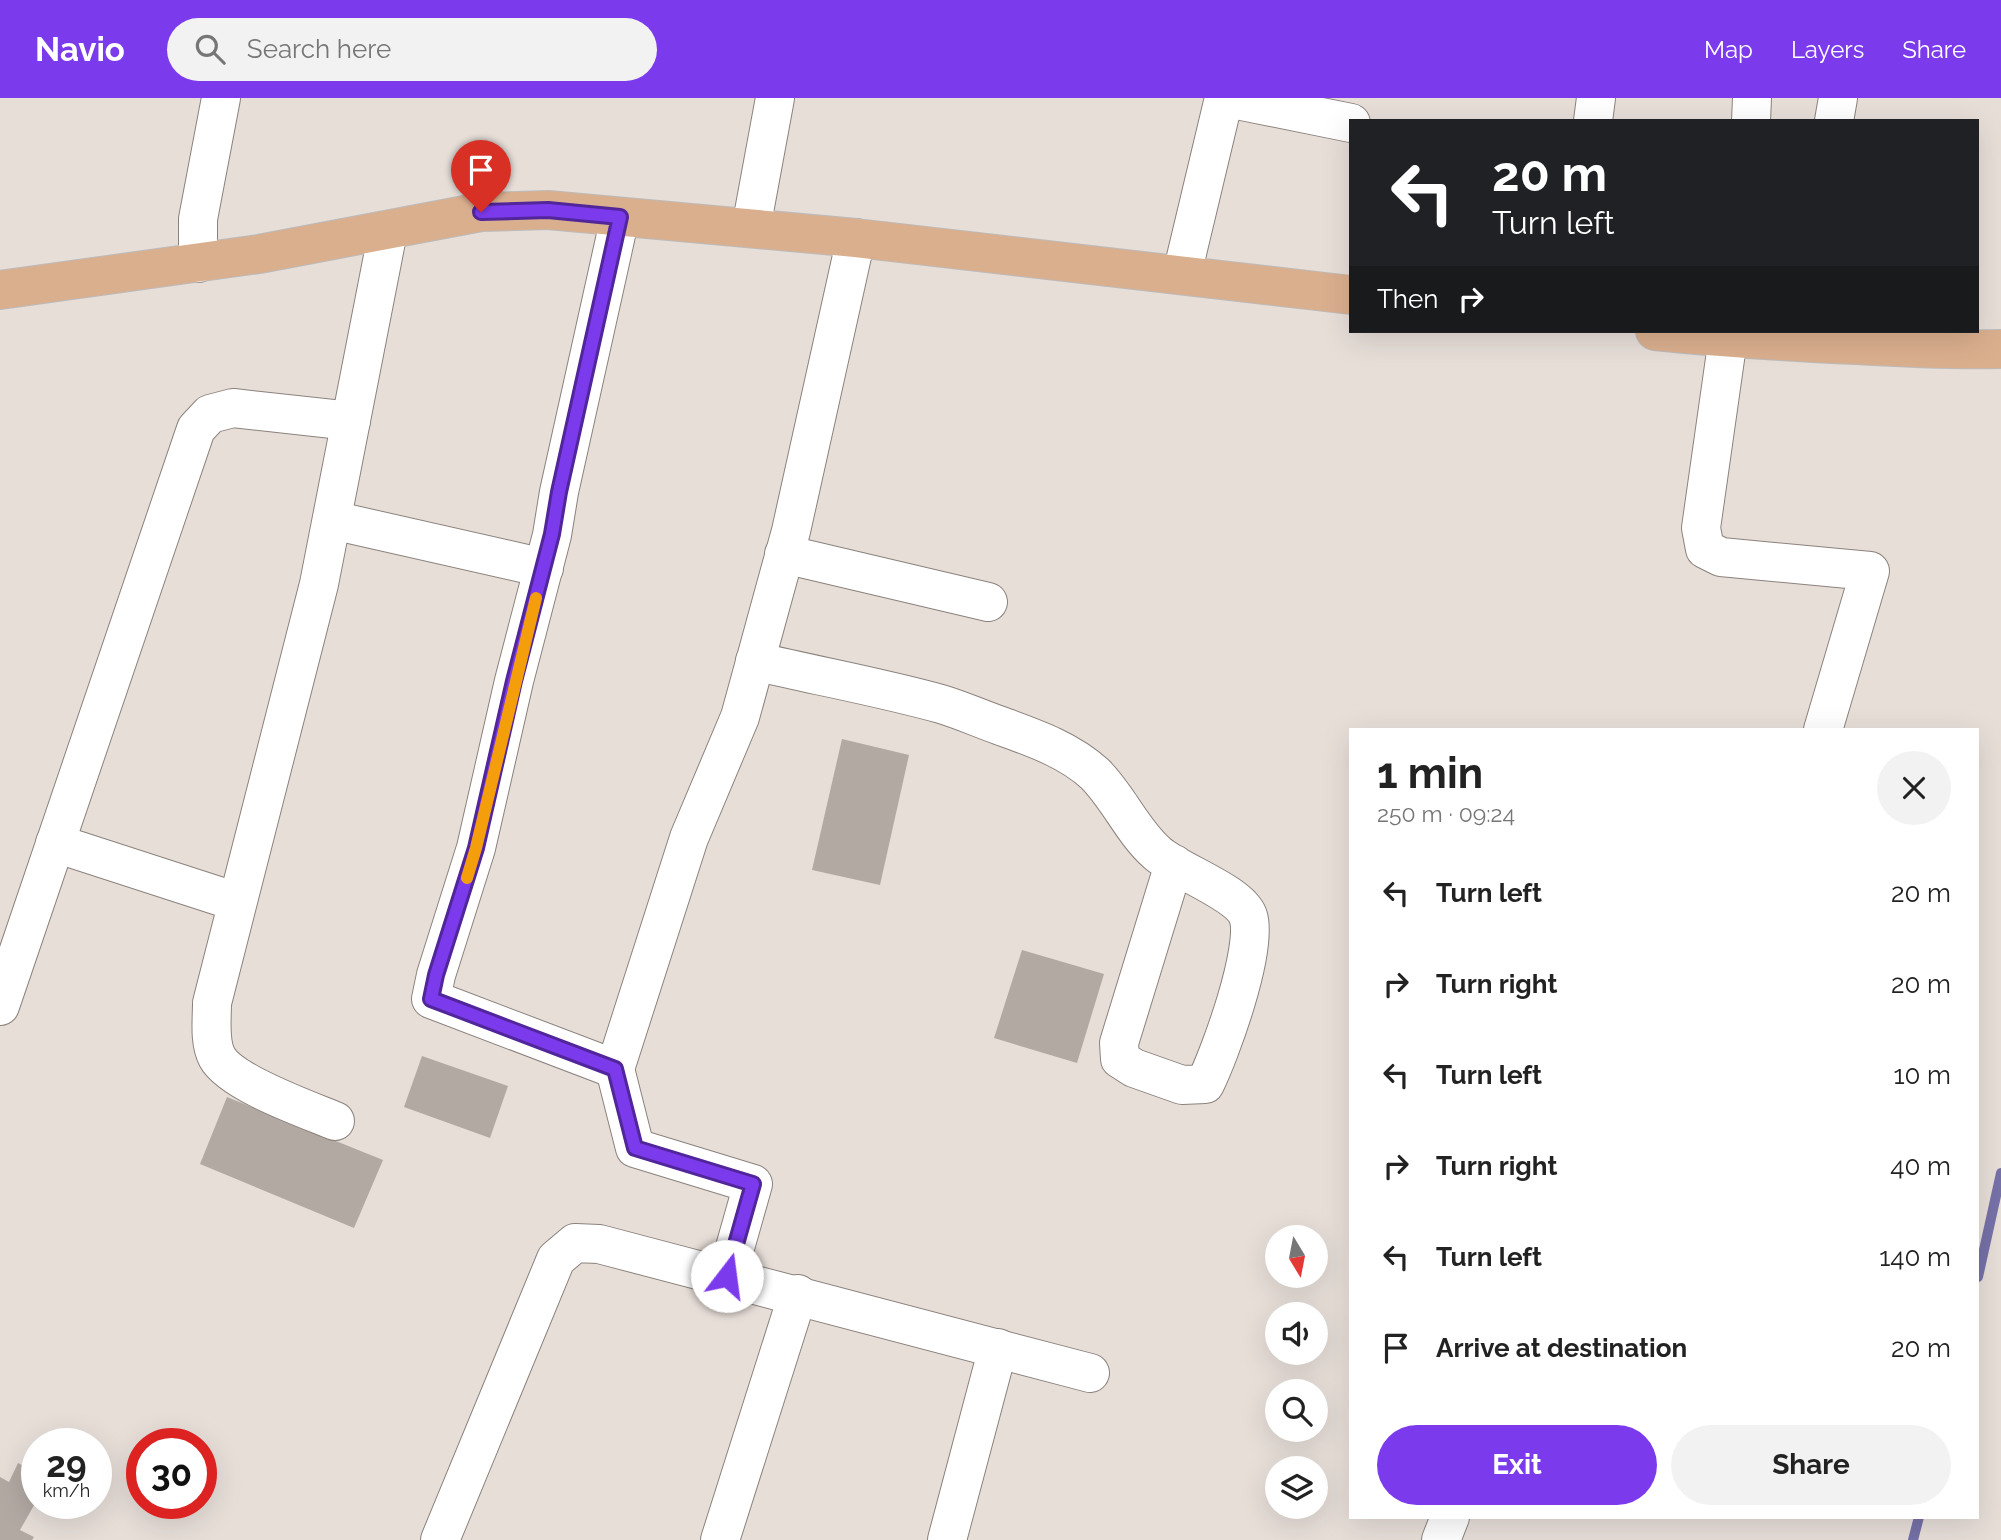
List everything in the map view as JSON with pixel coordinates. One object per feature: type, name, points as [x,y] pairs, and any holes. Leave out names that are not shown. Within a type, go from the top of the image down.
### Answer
[{"type":"main road","points":[[0,290],[198,263],[388,231],[481,212],[548,210],[856,238],[1349,295]]},
{"type":"main road","points":[[1692,333],[1805,337],[1956,350],[2001,349]]},
{"type":"street","points":[[198,263],[198,219],[221,98]]},
{"type":"street","points":[[751,228],[775,98]]},
{"type":"street","points":[[1182,274],[1226,98],[1349,123]]},
{"type":"street","points":[[1593,119],[1596,98]]},
{"type":"street","points":[[1751,119],[1752,98]]},
{"type":"street","points":[[1835,119],[1838,98]]},
{"type":"street","points":[[615,1069],[431,999],[476,848],[514,681],[544,568],[620,217]]},
{"type":"street","points":[[335,1121],[267,1092],[230,1072],[216,1056],[212,1032],[212,1003],[298,673],[332,520],[388,231]]},
{"type":"street","points":[[727,1276],[753,1184],[635,1148],[615,1069],[690,838],[740,717],[784,554],[856,238]]},
{"type":"street","points":[[1729,335],[1701,528],[1705,548],[1721,556],[1870,571],[1824,728]]},
{"type":"street","points":[[0,1006],[196,429],[209,414],[233,408],[351,421]]},
{"type":"street","points":[[332,520],[544,568]]},
{"type":"street","points":[[784,554],[988,602]]},
{"type":"street","points":[[755,661],[942,705],[1027,735],[1067,753],[1095,775],[1140,835],[1159,855],[1174,864],[1239,903],[1248,916],[1251,933],[1243,977],[1214,1066],[1205,1084],[1182,1085],[1134,1068],[1120,1059],[1119,1043],[1174,864]]},
{"type":"street","points":[[55,843],[237,902]]},
{"type":"street","points":[[440,1540],[556,1259],[575,1243],[599,1244],[727,1276],[1090,1373]]},
{"type":"street","points":[[720,1540],[798,1294]]},
{"type":"street","points":[[947,1540],[998,1348]]},
{"type":"street","points":[[1441,1540],[1449,1519]]},
{"type":"building","points":[[842,739],[909,755],[880,885],[812,870]]},
{"type":"building","points":[[1022,950],[1104,974],[1077,1063],[994,1038]]},
{"type":"building","points":[[422,1056],[508,1086],[490,1138],[404,1107]]},
{"type":"building","points":[[227,1097],[383,1160],[354,1228],[200,1164]]},
{"type":"building","points":[[18,1463],[21,1465],[21,1519],[26,1519],[20,1530],[34,1537],[32,1540],[0,1540],[0,1477],[9,1482]]},
{"type":"waterway","points":[[1979,1272],[2001,1173]]},
{"type":"waterway","points":[[1913,1540],[1918,1519]]},
{"type":"slow traffic","points":[[467,878],[536,598]]},
{"type":"route","points":[[481,212],[548,210],[620,217],[552,534],[514,681],[476,848],[431,999],[615,1069],[635,1148],[753,1184],[727,1276]]}]
